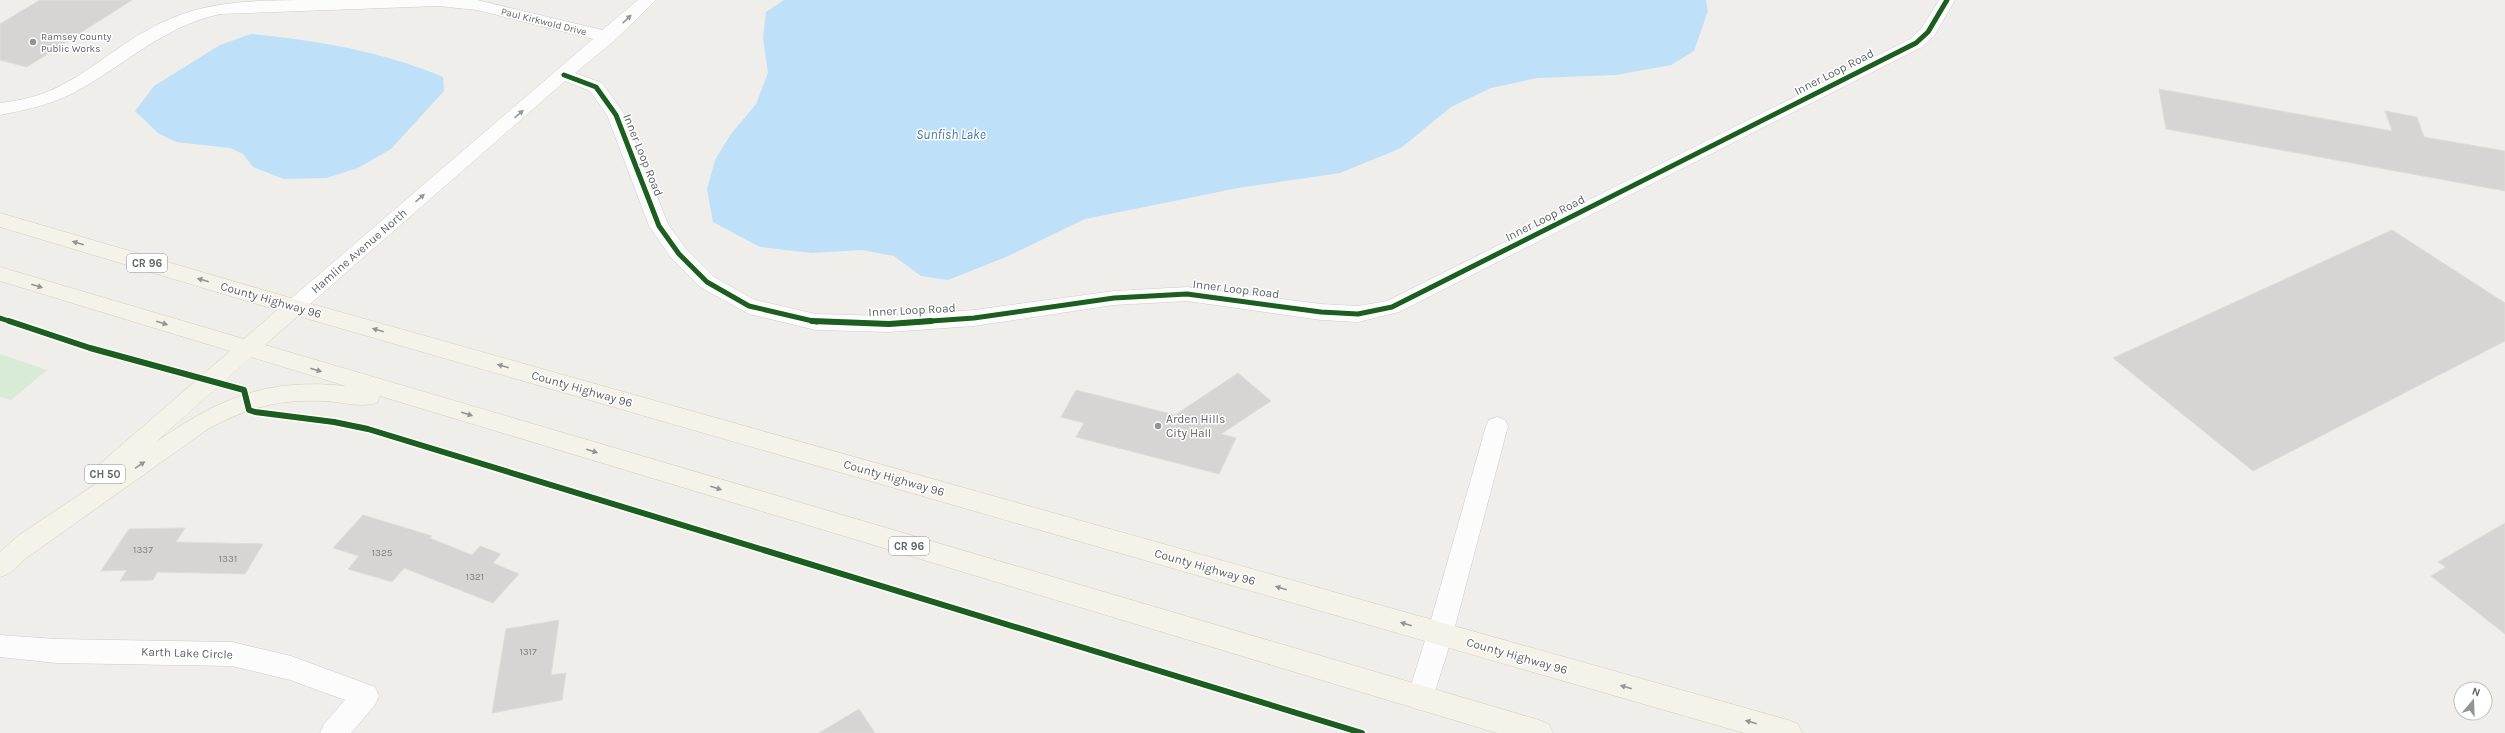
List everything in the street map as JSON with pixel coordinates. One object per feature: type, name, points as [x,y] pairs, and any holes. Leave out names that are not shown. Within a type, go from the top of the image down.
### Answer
[{"type":"main road","name":"County Highway 96","points":[[0,220],[294,307],[1788,733]]},
{"type":"main road","name":"CR 96","points":[[0,274],[246,349],[1539,733]]},
{"type":"main road","name":"Hamline Avenue North","points":[[8,560],[294,307]]},
{"type":"main road","points":[[8,560],[200,423],[247,401],[293,394],[330,392],[445,408]]},
{"type":"street","name":"Hamline Avenue North","points":[[294,307],[608,37],[648,0]]},
{"type":"street","name":"Inner Loop Road","points":[[564,75],[596,88],[616,115],[659,226],[679,254],[708,282],[749,306],[816,322],[889,324],[974,318],[1114,298],[1187,294],[1321,312],[1358,314],[1392,307],[1916,43],[1928,32],[1947,0]]},
{"type":"street","name":"Paul Kirkwold Drive","points":[[0,109],[26,105],[53,97],[75,85],[155,32],[204,12],[230,7],[318,2],[438,1],[477,4],[608,37]]},
{"type":"street","points":[[1420,698],[1440,634],[1497,426]]},
{"type":"street","name":"Karth Lake Circle","points":[[0,646],[56,651],[232,654],[291,668],[366,696],[334,733]]},
{"type":"green space","points":[[0,354],[47,370],[11,400],[0,397]]},
{"type":"water","name":"Sunfish Lake","points":[[784,0],[1706,0],[1708,11],[1694,51],[1671,65],[1616,75],[1537,78],[1491,88],[1451,107],[1401,148],[1340,173],[1238,188],[1085,219],[1006,257],[948,280],[921,276],[894,256],[862,250],[812,253],[760,247],[713,222],[707,189],[715,160],[731,134],[756,104],[768,73],[763,38],[766,12]]},
{"type":"water","points":[[251,34],[349,48],[396,60],[443,77],[444,91],[391,149],[358,168],[326,178],[284,179],[253,167],[243,154],[230,148],[176,142],[158,133],[135,111],[154,86],[220,45]]},
{"type":"building","name":"Ramsey County Public Works","points":[[40,0],[132,0],[27,67],[0,60],[0,24]]},
{"type":"building","points":[[2159,89],[2392,131],[2385,111],[2417,117],[2424,137],[2505,151],[2505,191],[2166,129]]},
{"type":"building","points":[[2392,230],[2505,303],[2505,341],[2253,471],[2113,358]]},
{"type":"building","name":"Arden Hills City Hall","points":[[1238,373],[1271,401],[1221,434],[1236,438],[1219,474],[1076,437],[1084,423],[1061,417],[1076,390],[1175,415]]},
{"type":"building","points":[[363,515],[432,536],[430,538],[472,555],[480,546],[501,554],[493,563],[519,574],[493,603],[404,568],[392,582],[348,569],[359,556],[333,548]]},
{"type":"building","points":[[2505,523],[2505,634],[2431,576],[2446,567],[2438,562]]},
{"type":"building","points":[[185,528],[176,542],[263,544],[245,574],[157,572],[153,580],[120,581],[127,570],[101,571],[129,529]]},
{"type":"building","points":[[559,620],[551,675],[566,673],[562,700],[492,713],[506,629]]},
{"type":"building","points":[[859,709],[875,733],[819,733]]},
{"type":"cycle path","points":[[564,75],[596,87],[616,115],[659,226],[679,254],[707,282],[749,306],[816,322],[889,324],[974,318],[1114,298],[1187,294],[1321,312],[1358,314],[1392,307],[1916,43],[1928,32],[1947,0]]},
{"type":"cycle path","points":[[0,318],[90,348],[244,390],[249,410],[255,412],[334,422],[368,429],[1362,733]]},
{"type":"place","name":"Ramsey County Public Works","points":[[33,42]]},
{"type":"place","name":"Arden Hills City Hall","points":[[1158,426]]}]
